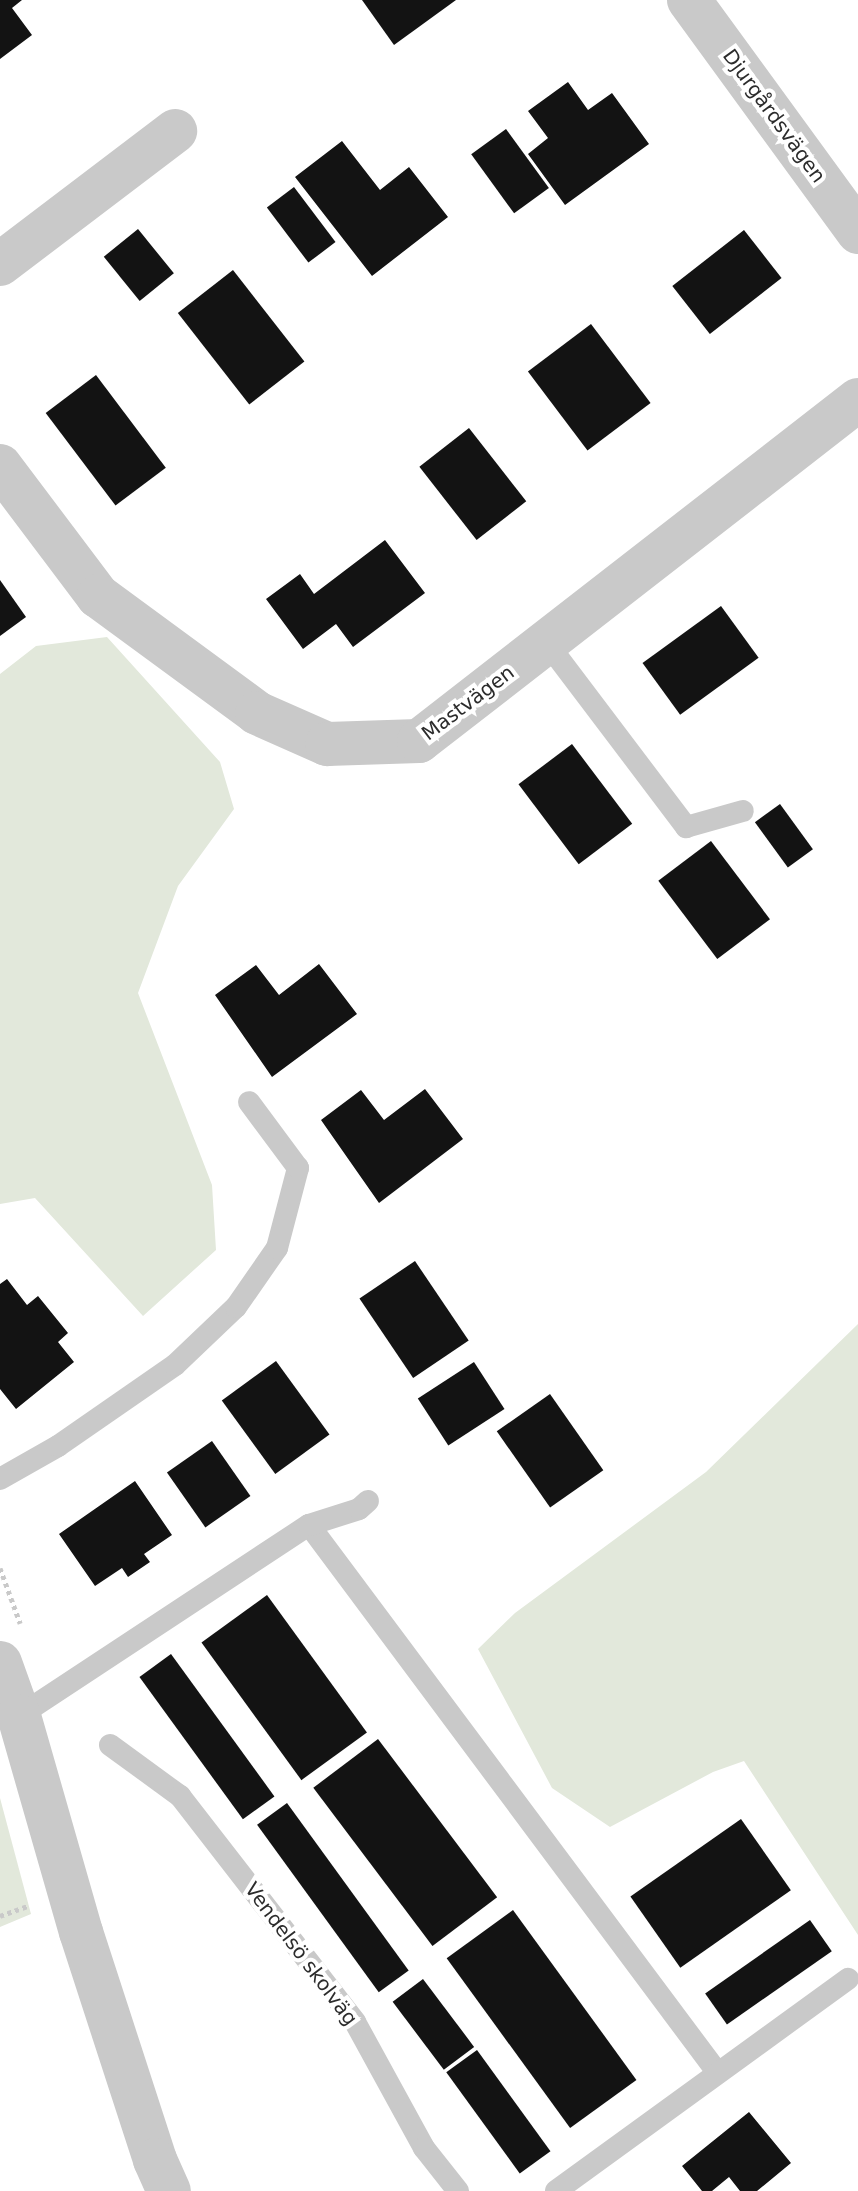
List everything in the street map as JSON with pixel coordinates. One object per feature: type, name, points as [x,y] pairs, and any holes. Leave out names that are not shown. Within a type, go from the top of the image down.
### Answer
[{"type":"street","name":"Djurgårdsvägen","points":[[689,0],[858,232]]},
{"type":"street","points":[[0,264],[175,131]]},
{"type":"street","name":"Mastvägen","points":[[0,466],[98,596],[257,713],[327,744],[419,741],[858,400]]},
{"type":"street","points":[[0,1663],[19,1716],[81,1932],[155,2160],[169,2191]]},
{"type":"lane","points":[[547,643],[686,827],[743,811]]},
{"type":"lane","points":[[0,1479],[58,1446],[175,1365],[236,1307],[277,1248],[298,1168],[249,1102]]},
{"type":"lane","points":[[19,1716],[309,1525],[359,1509],[368,1501]]},
{"type":"lane","points":[[309,1525],[717,2072]]},
{"type":"lane","name":"Vendelsö skolväg","points":[[110,1745],[180,1796],[355,2022],[424,2148],[458,2191]]},
{"type":"lane","points":[[556,2191],[848,1979]]},
{"type":"shaded area","points":[[107,637],[220,762],[234,809],[178,886],[138,993],[212,1185],[216,1250],[143,1316],[35,1198],[0,1204],[0,674],[36,646]]},
{"type":"shaded area","points":[[858,1324],[858,1935],[744,1761],[713,1772],[610,1827],[552,1788],[478,1649],[515,1613],[706,1472]]},
{"type":"shaded area","points":[[0,1798],[31,1914],[0,1927]]},
{"type":"building","points":[[0,0],[22,0],[12,8],[32,35],[0,59]]},
{"type":"building","points":[[362,0],[456,0],[394,45]]},
{"type":"building","points":[[568,82],[588,110],[612,93],[649,144],[565,205],[528,154],[548,138],[528,111]]},
{"type":"building","points":[[506,129],[549,188],[514,213],[471,154]]},
{"type":"building","points":[[342,141],[380,190],[409,167],[448,217],[372,276],[295,177]]},
{"type":"building","points":[[294,187],[336,242],[308,263],[267,207]]},
{"type":"building","points":[[138,229],[174,273],[140,301],[104,257]]},
{"type":"building","points":[[744,230],[782,278],[710,334],[672,286]]},
{"type":"building","points":[[233,270],[304,361],[249,405],[178,313]]},
{"type":"building","points":[[591,324],[651,403],[587,451],[528,372]]},
{"type":"building","points":[[96,375],[166,468],[115,506],[46,413]]},
{"type":"building","points":[[469,428],[526,501],[477,540],[419,467]]},
{"type":"building","points":[[385,540],[425,593],[353,647],[336,624],[303,649],[266,599],[300,574],[314,594]]},
{"type":"building","points":[[0,580],[26,617],[0,636]]},
{"type":"building","points":[[721,606],[759,658],[680,715],[643,663]]},
{"type":"building","points":[[572,744],[632,824],[579,864],[518,784]]},
{"type":"building","points":[[780,804],[813,849],[788,868],[755,822]]},
{"type":"building","points":[[711,841],[770,919],[717,959],[658,881]]},
{"type":"building","points":[[319,964],[357,1014],[272,1077],[215,995],[256,965],[279,995]]},
{"type":"building","points":[[425,1089],[463,1139],[379,1203],[321,1120],[361,1090],[384,1120]]},
{"type":"building","points":[[415,1261],[469,1341],[413,1378],[359,1298]]},
{"type":"building","points":[[7,1279],[27,1305],[38,1296],[68,1333],[58,1342],[74,1362],[16,1409],[0,1389],[0,1284]]},
{"type":"building","points":[[276,1361],[329,1435],[275,1474],[222,1400]]},
{"type":"building","points":[[474,1362],[504,1409],[448,1445],[418,1398]]},
{"type":"building","points":[[550,1394],[603,1470],[550,1507],[497,1431]]},
{"type":"building","points":[[212,1441],[250,1496],[205,1527],[167,1473]]},
{"type":"building","points":[[135,1481],[172,1535],[144,1554],[150,1562],[128,1577],[122,1568],[95,1586],[59,1534]]},
{"type":"building","points":[[267,1595],[367,1733],[301,1780],[201,1643]]},
{"type":"building","points":[[171,1654],[274,1796],[243,1819],[139,1677]]},
{"type":"building","points":[[378,1739],[497,1897],[432,1946],[313,1788]]},
{"type":"building","points":[[287,1803],[409,1970],[379,1992],[257,1825]]},
{"type":"building","points":[[741,1819],[791,1890],[680,1968],[630,1896]]},
{"type":"building","points":[[513,1910],[636,2080],[570,2128],[447,1958]]},
{"type":"building","points":[[810,1920],[832,1951],[727,2025],[705,1993]]},
{"type":"building","points":[[423,1979],[474,2047],[444,2070],[393,2002]]},
{"type":"building","points":[[477,2050],[550,2151],[520,2173],[446,2072]]},
{"type":"building","points":[[749,2112],[791,2163],[757,2191],[740,2191],[729,2177],[712,2191],[702,2191],[682,2166]]}]
